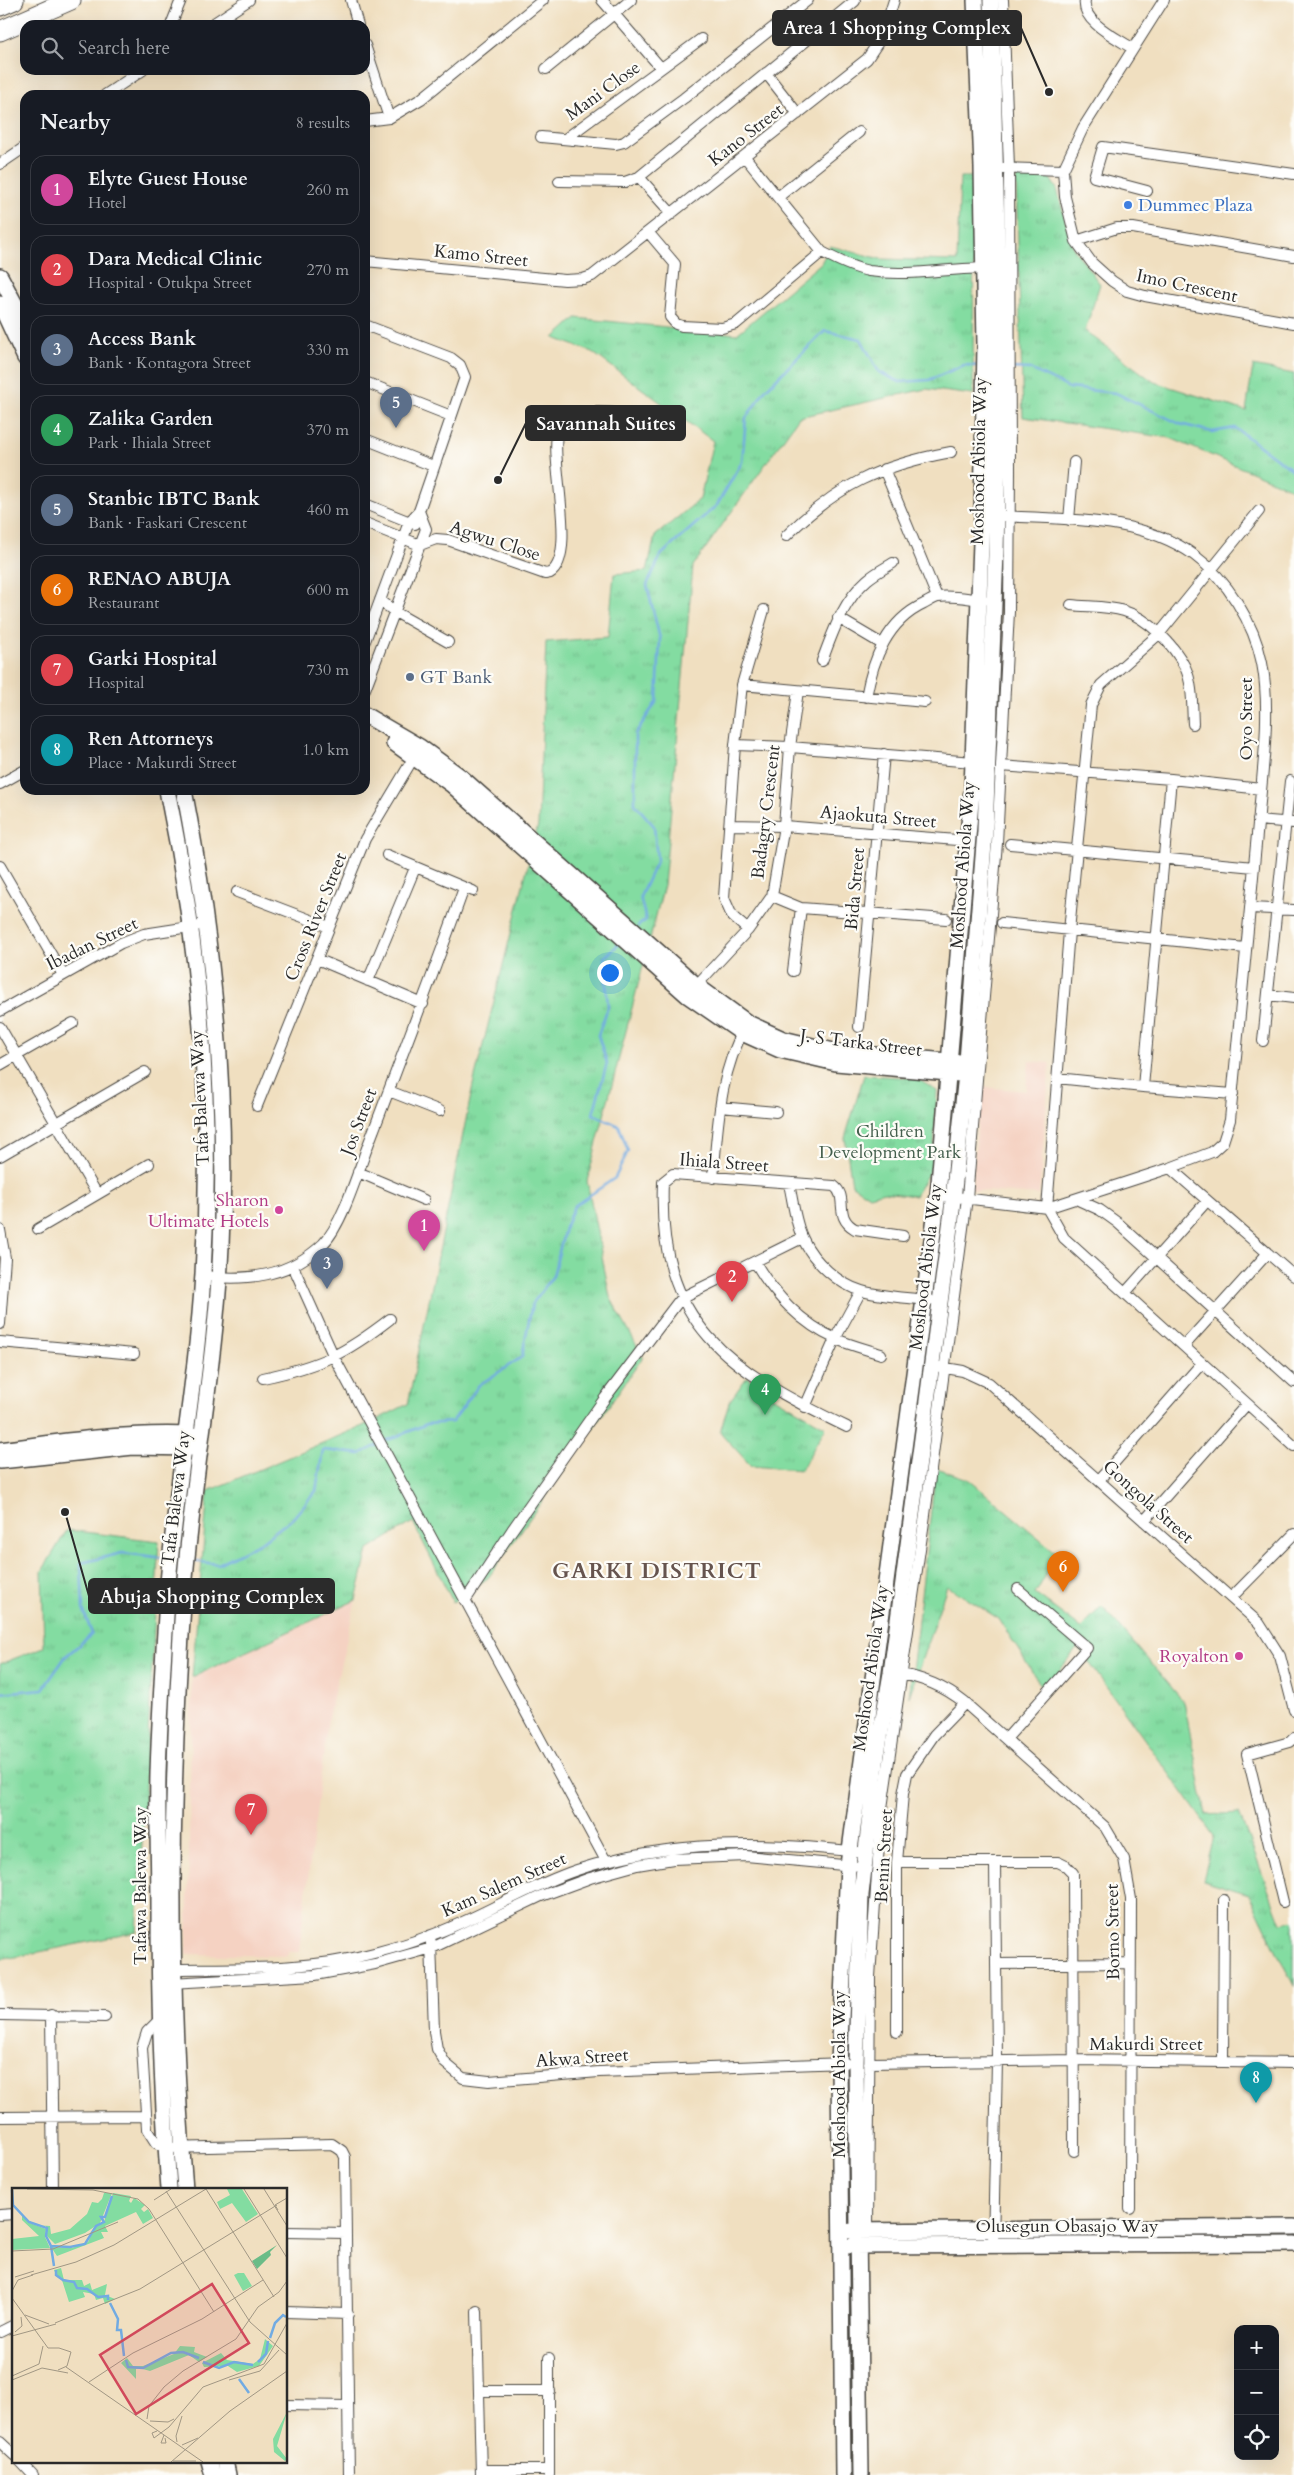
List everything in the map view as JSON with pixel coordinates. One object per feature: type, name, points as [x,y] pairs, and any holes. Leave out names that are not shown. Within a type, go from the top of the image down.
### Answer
[{"type":"highway","points":[[0,6],[14,0]]},
{"type":"highway","points":[[27,20],[71,0]]},
{"type":"highway","points":[[0,32],[20,23]]},
{"type":"main road","name":"Moshood Abiola Way","points":[[975,0],[996,167]]},
{"type":"main road","name":"Moshood Abiola Way","points":[[843,2475],[839,2063],[849,1858],[938,1195],[951,1067],[968,841],[973,762],[978,600],[996,516],[984,397],[985,345],[992,268],[996,167],[991,0]]},
{"type":"main road","name":"Moshood Abiola Way","points":[[861,2475],[858,2300],[862,2236],[862,2063],[858,1964],[865,1860],[878,1754],[896,1673],[939,1367],[940,1301],[960,1197],[965,1145],[966,1068],[985,831],[994,601],[1000,346],[992,268]]},
{"type":"main road","points":[[0,276],[20,314]]},
{"type":"main road","points":[[0,304],[20,347]]},
{"type":"main road","points":[[370,719],[417,752]]},
{"type":"main road","points":[[370,729],[417,752]]},
{"type":"main road","name":"J. S Tarka Street","points":[[417,752],[452,784],[576,886],[692,990],[745,1028],[838,1052],[966,1068]]},
{"type":"main road","name":"Tafa Balewa Way","points":[[168,795],[179,845],[201,1041],[205,1105],[206,1213],[203,1276],[168,1583]]},
{"type":"main road","name":"Tafa Balewa Way","points":[[185,795],[205,924],[217,1041],[222,1210],[219,1278],[189,1532],[185,1584]]},
{"type":"main road","points":[[0,1450],[77,1440],[201,1441]]},
{"type":"main road","points":[[0,1461],[184,1441]]},
{"type":"main road","name":"Tafawa Balewa Way","points":[[168,1583],[158,1774],[166,1976],[185,2188]]},
{"type":"main road","name":"Tafawa Balewa Way","points":[[169,2188],[160,2019],[166,1976],[178,1686],[185,1584]]},
{"type":"main road","name":"Olusegun Obasajo Way","points":[[993,2238],[1294,2227]]},
{"type":"main road","name":"Olusegun Obasajo Way","points":[[841,2239],[862,2236],[1294,2244]]},
{"type":"main road","points":[[210,2462],[213,2475]]},
{"type":"main road","points":[[225,2462],[228,2475]]},
{"type":"street","points":[[173,20],[181,0]]},
{"type":"street","points":[[219,20],[249,0]]},
{"type":"street","points":[[351,0],[357,20]]},
{"type":"street","points":[[370,120],[389,118],[421,99],[543,0]]},
{"type":"street","points":[[602,0],[661,68]]},
{"type":"street","points":[[546,69],[631,0]]},
{"type":"street","points":[[541,137],[616,144],[624,142],[684,98],[808,0]]},
{"type":"street","name":"Kano Street","points":[[592,276],[745,157],[867,58],[876,48],[889,21],[894,0]]},
{"type":"street","points":[[965,1145],[992,906],[1009,612],[996,516],[1009,374],[996,167],[1003,0]]},
{"type":"street","points":[[1085,0],[1084,5],[1088,17],[1132,48]]},
{"type":"street","name":"Imo Crescent","points":[[1164,0],[1083,128],[1063,170],[1064,197],[1076,241],[1092,263],[1112,281],[1127,291],[1145,296],[1294,323]]},
{"type":"street","points":[[559,181],[624,182],[639,177],[855,1]]},
{"type":"street","name":"Mani Close","points":[[565,139],[701,39]]},
{"type":"street","points":[[370,70],[389,118]]},
{"type":"street","points":[[766,73],[798,114]]},
{"type":"street","points":[[113,90],[135,75]]},
{"type":"street","points":[[778,197],[859,132]]},
{"type":"street","points":[[1147,191],[1094,177],[1103,147],[1294,174]]},
{"type":"street","points":[[0,164],[20,151]]},
{"type":"street","points":[[745,157],[822,252],[850,265],[869,271],[932,272],[992,268]]},
{"type":"street","points":[[996,167],[1063,170]]},
{"type":"street","points":[[639,177],[672,214]]},
{"type":"street","points":[[1076,241],[1117,228],[1133,228],[1294,256]]},
{"type":"street","points":[[648,232],[674,264],[670,317],[676,324],[682,326],[722,328],[736,324],[822,252]]},
{"type":"street","name":"Kamo Street","points":[[370,261],[564,280],[583,280],[592,276]]},
{"type":"street","points":[[370,327],[451,358],[460,365],[464,376],[463,387],[433,466],[419,511],[409,522],[370,627]]},
{"type":"street","points":[[370,384],[451,416]]},
{"type":"street","name":"Agwu Close","points":[[436,539],[460,543],[545,574],[555,569],[562,545],[562,510],[556,457],[558,430],[578,414],[595,411],[634,415]]},
{"type":"street","points":[[370,441],[433,466]]},
{"type":"street","points":[[786,536],[811,512],[836,494],[884,469],[916,459],[951,452]]},
{"type":"street","points":[[1069,520],[1074,462]]},
{"type":"street","points":[[884,469],[938,597]]},
{"type":"street","points":[[370,506],[426,529],[436,539],[420,545],[370,526]]},
{"type":"street","points":[[370,676],[426,529],[419,511]]},
{"type":"street","points":[[1260,511],[1159,634],[1101,685],[1091,705],[1076,850],[1047,1208],[1064,1238],[1294,1446]]},
{"type":"street","name":"Oyo Street","points":[[996,516],[1069,520],[1150,532],[1194,555],[1212,571],[1243,614],[1257,643],[1262,664],[1266,703],[1254,868],[1245,948],[1233,1094],[1227,1133],[1216,1150],[1170,1168],[1047,1208]]},
{"type":"street","points":[[822,661],[838,618],[850,598],[867,580],[893,563]]},
{"type":"street","points":[[866,697],[869,680],[882,644],[900,621],[914,609],[938,597],[994,601]]},
{"type":"street","points":[[380,600],[395,612],[448,642]]},
{"type":"street","points":[[1071,606],[1124,611],[1135,615],[1159,634],[1185,668],[1190,687],[1193,724]]},
{"type":"street","points":[[748,930],[732,916],[724,898],[735,745],[742,685],[764,610]]},
{"type":"street","points":[[838,618],[882,644]]},
{"type":"street","points":[[742,685],[925,702]]},
{"type":"street","name":"Badagry Crescent","points":[[692,990],[748,930],[772,896],[784,826],[790,746],[798,691]]},
{"type":"street","points":[[735,745],[790,746],[973,762]]},
{"type":"street","name":"Cross River Street","points":[[257,1106],[365,839],[417,752]]},
{"type":"street","name":"Bida Street","points":[[859,1027],[884,754]]},
{"type":"street","points":[[1000,766],[1171,779],[1261,789]]},
{"type":"street","points":[[0,784],[20,773]]},
{"type":"street","points":[[1143,1087],[1171,779]]},
{"type":"street","points":[[1263,1041],[1276,909],[1290,823],[1290,781]]},
{"type":"street","points":[[1258,820],[1290,823]]},
{"type":"street","name":"Ajaokuta Street","points":[[730,825],[784,826],[968,841]]},
{"type":"street","points":[[1010,844],[1254,868]]},
{"type":"street","points":[[368,981],[415,868],[387,855]]},
{"type":"street","points":[[0,866],[63,975]]},
{"type":"street","name":"Jos Street","points":[[203,1276],[251,1278],[273,1274],[293,1266],[325,1242],[340,1215],[469,889],[415,868]]},
{"type":"street","points":[[237,892],[329,927]]},
{"type":"street","points":[[772,896],[801,908],[946,919]]},
{"type":"street","points":[[793,971],[801,908]]},
{"type":"street","points":[[1250,908],[1294,910]]},
{"type":"street","points":[[1002,923],[1245,948]]},
{"type":"street","name":"Ibadan Street","points":[[0,1011],[121,943],[144,934],[205,924]]},
{"type":"street","points":[[316,960],[423,1004]]},
{"type":"street","points":[[1268,995],[1294,998]]},
{"type":"street","points":[[0,1065],[73,1023]]},
{"type":"street","points":[[0,1027],[97,1194]]},
{"type":"street","points":[[713,1178],[720,1107],[728,1069],[745,1028]]},
{"type":"street","points":[[0,1156],[145,1072]]},
{"type":"street","points":[[1057,1078],[1233,1094]]},
{"type":"street","points":[[389,1091],[440,1110]]},
{"type":"street","points":[[720,1107],[776,1112]]},
{"type":"street","points":[[38,1229],[149,1164]]},
{"type":"street","points":[[1170,1168],[1294,1276]]},
{"type":"street","points":[[358,1172],[424,1200]]},
{"type":"street","name":"Ihiala Street","points":[[847,1427],[805,1407],[732,1360],[715,1346],[690,1314],[681,1298],[666,1248],[663,1231],[664,1182],[672,1174],[834,1186],[841,1195],[841,1211],[849,1226],[855,1229],[903,1236]]},
{"type":"street","points":[[789,1184],[802,1238],[814,1256],[844,1283],[861,1291],[940,1301]]},
{"type":"street","points":[[938,1195],[1047,1208]]},
{"type":"street","points":[[939,1367],[960,1197]]},
{"type":"street","points":[[1076,1199],[1109,1216],[1158,1257],[1294,1382]]},
{"type":"street","points":[[1125,1293],[1207,1201]]},
{"type":"street","points":[[0,1230],[4,1258],[0,1324]]},
{"type":"street","points":[[465,1602],[600,1405],[681,1298],[802,1238]]},
{"type":"street","points":[[1184,1346],[1267,1254]]},
{"type":"street","points":[[755,1262],[767,1283],[782,1301],[835,1339],[881,1354]]},
{"type":"street","points":[[293,1266],[334,1357],[606,1861]]},
{"type":"street","points":[[805,1407],[835,1339],[861,1291]]},
{"type":"street","points":[[263,1378],[310,1367],[334,1357],[390,1319]]},
{"type":"street","points":[[0,1342],[134,1354]]},
{"type":"street","points":[[1099,1480],[1202,1363]]},
{"type":"street","name":"Gongola Street","points":[[939,1367],[963,1370],[988,1383],[1259,1623],[1270,1637],[1285,1670],[1294,1710]]},
{"type":"street","points":[[1144,1521],[1247,1404]]},
{"type":"street","points":[[1231,1598],[1294,1534]]},
{"type":"street","points":[[1006,1739],[1085,1653],[1087,1648],[1018,1590]]},
{"type":"street","name":"Borno Street","points":[[874,1670],[896,1673],[934,1683],[950,1691],[1105,1827],[1120,1850],[1129,1876],[1131,1899],[1130,2208]]},
{"type":"street","points":[[862,2063],[881,1815],[896,1673]]},
{"type":"street","name":"Benin Street","points":[[897,2032],[897,1862],[903,1794],[907,1774],[934,1735],[965,1704]]},
{"type":"street","points":[[1283,1902],[1247,1754],[1290,1742],[1294,1738]]},
{"type":"street","name":"Kam Salem Street","points":[[166,1976],[316,1964],[372,1953],[430,1936],[532,1888],[576,1870],[606,1861],[677,1848],[726,1845],[865,1860]]},
{"type":"street","name":"Kam Salem Street","points":[[166,1976],[315,1975],[375,1964],[432,1948],[541,1896],[590,1878],[637,1865],[672,1859],[721,1856],[849,1858],[865,1860]]},
{"type":"street","points":[[897,1862],[1058,1862],[1066,1866],[1073,1873],[1074,2151]]},
{"type":"street","points":[[993,2238],[997,2061],[995,1862]]},
{"type":"street","points":[[1223,2062],[1224,1900]]},
{"type":"street","name":"Akwa Street","points":[[430,1936],[434,2031],[437,2048],[450,2069],[471,2080],[489,2081],[608,2072],[862,2063]]},
{"type":"street","points":[[996,1964],[1130,1963]]},
{"type":"street","points":[[0,2015],[105,2017]]},
{"type":"street","points":[[51,2015],[53,2188]]},
{"type":"street","points":[[160,2019],[147,2032],[142,2048],[146,2129],[151,2138],[166,2148],[332,2144],[345,2157],[349,2475]]},
{"type":"street","name":"Makurdi Street","points":[[862,2063],[1074,2060],[1294,2063]]},
{"type":"street","points":[[0,2117],[52,2115],[146,2116]]},
{"type":"street","points":[[288,2232],[345,2233]]},
{"type":"street","points":[[288,2312],[348,2314]]},
{"type":"street","points":[[477,2312],[481,2472],[549,2472],[549,2358]]},
{"type":"street","points":[[0,2332],[12,2325]]},
{"type":"street","points":[[480,2391],[550,2391]]},
{"type":"street","points":[[288,2405],[348,2406]]},
{"type":"street","points":[[0,2442],[12,2453]]},
{"type":"street","points":[[21,2462],[34,2475]]},
{"type":"shaded area","points":[[1029,1061],[1050,1063],[1039,1195],[972,1190],[980,1093],[983,1087],[1026,1091]]},
{"type":"shaded area","points":[[356,1600],[328,1718],[299,1952],[288,1952],[287,1956],[187,1954],[192,1677]]},
{"type":"green space","points":[[960,177],[974,177],[973,395],[926,389],[799,417],[693,566],[664,885],[587,1181],[610,1297],[643,1357],[488,1578],[453,1602],[413,1522],[368,1550],[356,1600],[192,1677],[208,1491],[370,1423],[408,1404],[473,1085],[538,825],[546,642],[608,637],[614,574],[647,571],[655,536],[700,499],[713,441],[592,352],[554,338],[576,318],[737,334],[821,263],[830,246],[881,259],[957,261]]},
{"type":"green space","points":[[1016,177],[1049,177],[1057,189],[1073,248],[1100,284],[1085,331],[1154,382],[1246,411],[1253,366],[1294,374],[1294,490],[1170,438],[1023,417]]},
{"type":"green space","name":"Children Development Park","points":[[864,1075],[916,1078],[937,1091],[933,1165],[915,1196],[884,1192],[869,1196],[852,1185],[845,1138]]},
{"type":"green space","points":[[747,1377],[774,1397],[826,1427],[801,1470],[751,1466],[720,1432],[729,1402]]},
{"type":"green space","points":[[936,1468],[968,1479],[1058,1554],[1035,1594],[1081,1628],[1102,1606],[1184,1702],[1206,1815],[1239,1813],[1281,1923],[1294,1920],[1294,1987],[1249,1894],[1203,1880],[1214,1836],[1078,1647],[1044,1691],[999,1619],[947,1586],[909,1697]]},
{"type":"green space","points":[[67,1530],[159,1541],[137,1932],[0,1960],[0,1664],[44,1647],[42,1571]]},
{"type":"waterway","points":[[638,926],[646,920],[640,897],[657,860],[654,826],[635,804],[635,734],[657,701],[660,639],[647,585],[661,555],[717,505],[742,462],[746,418],[765,390],[825,331],[861,339],[879,372],[900,382],[929,380],[964,365],[979,366]]},
{"type":"waterway","points":[[1011,368],[1030,369],[1069,388],[1116,393],[1180,424],[1212,432],[1235,428],[1294,471]]},
{"type":"waterway","points":[[383,1442],[427,1424],[452,1422],[479,1385],[522,1357],[532,1304],[553,1276],[565,1228],[574,1206],[615,1178],[628,1151],[619,1126],[593,1114],[607,1063],[598,1035],[608,1007],[604,958],[621,942]]},
{"type":"waterway","points":[[191,1561],[218,1564],[261,1542],[293,1518],[316,1491],[323,1450],[360,1454],[378,1445]]},
{"type":"waterway","points":[[0,1693],[43,1689],[66,1656],[92,1634],[83,1609],[81,1563],[122,1553],[166,1558]]},
{"type":"place","name":"Area 1 Shopping Complex","points":[[1049,92]]},
{"type":"place","name":"Dummec Plaza","points":[[1128,205]]},
{"type":"place","name":"Stanbic IBTC Bank","points":[[396,428]]},
{"type":"place","name":"Savannah Suites","points":[[498,480]]},
{"type":"place","name":"GT Bank","points":[[410,677]]},
{"type":"place","name":"Sharon Ultimate Hotels","points":[[279,1210]]},
{"type":"place","name":"Elyte Guest House","points":[[424,1251]]},
{"type":"place","name":"Access Bank","points":[[327,1289]]},
{"type":"place","name":"Dara Medical Clinic","points":[[732,1302]]},
{"type":"place","name":"Zalika Garden","points":[[765,1415]]},
{"type":"place","name":"Abuja Shopping Complex","points":[[65,1512]]},
{"type":"place","name":"RENAO ABUJA","points":[[1063,1592]]},
{"type":"place","name":"Royalton","points":[[1239,1656]]},
{"type":"place","name":"Garki Hospital","points":[[251,1835]]},
{"type":"place","name":"Ren Attorneys","points":[[1256,2103]]},
{"type":"district","name":"GARKI DISTRICT","points":[[657,1571]]}]
